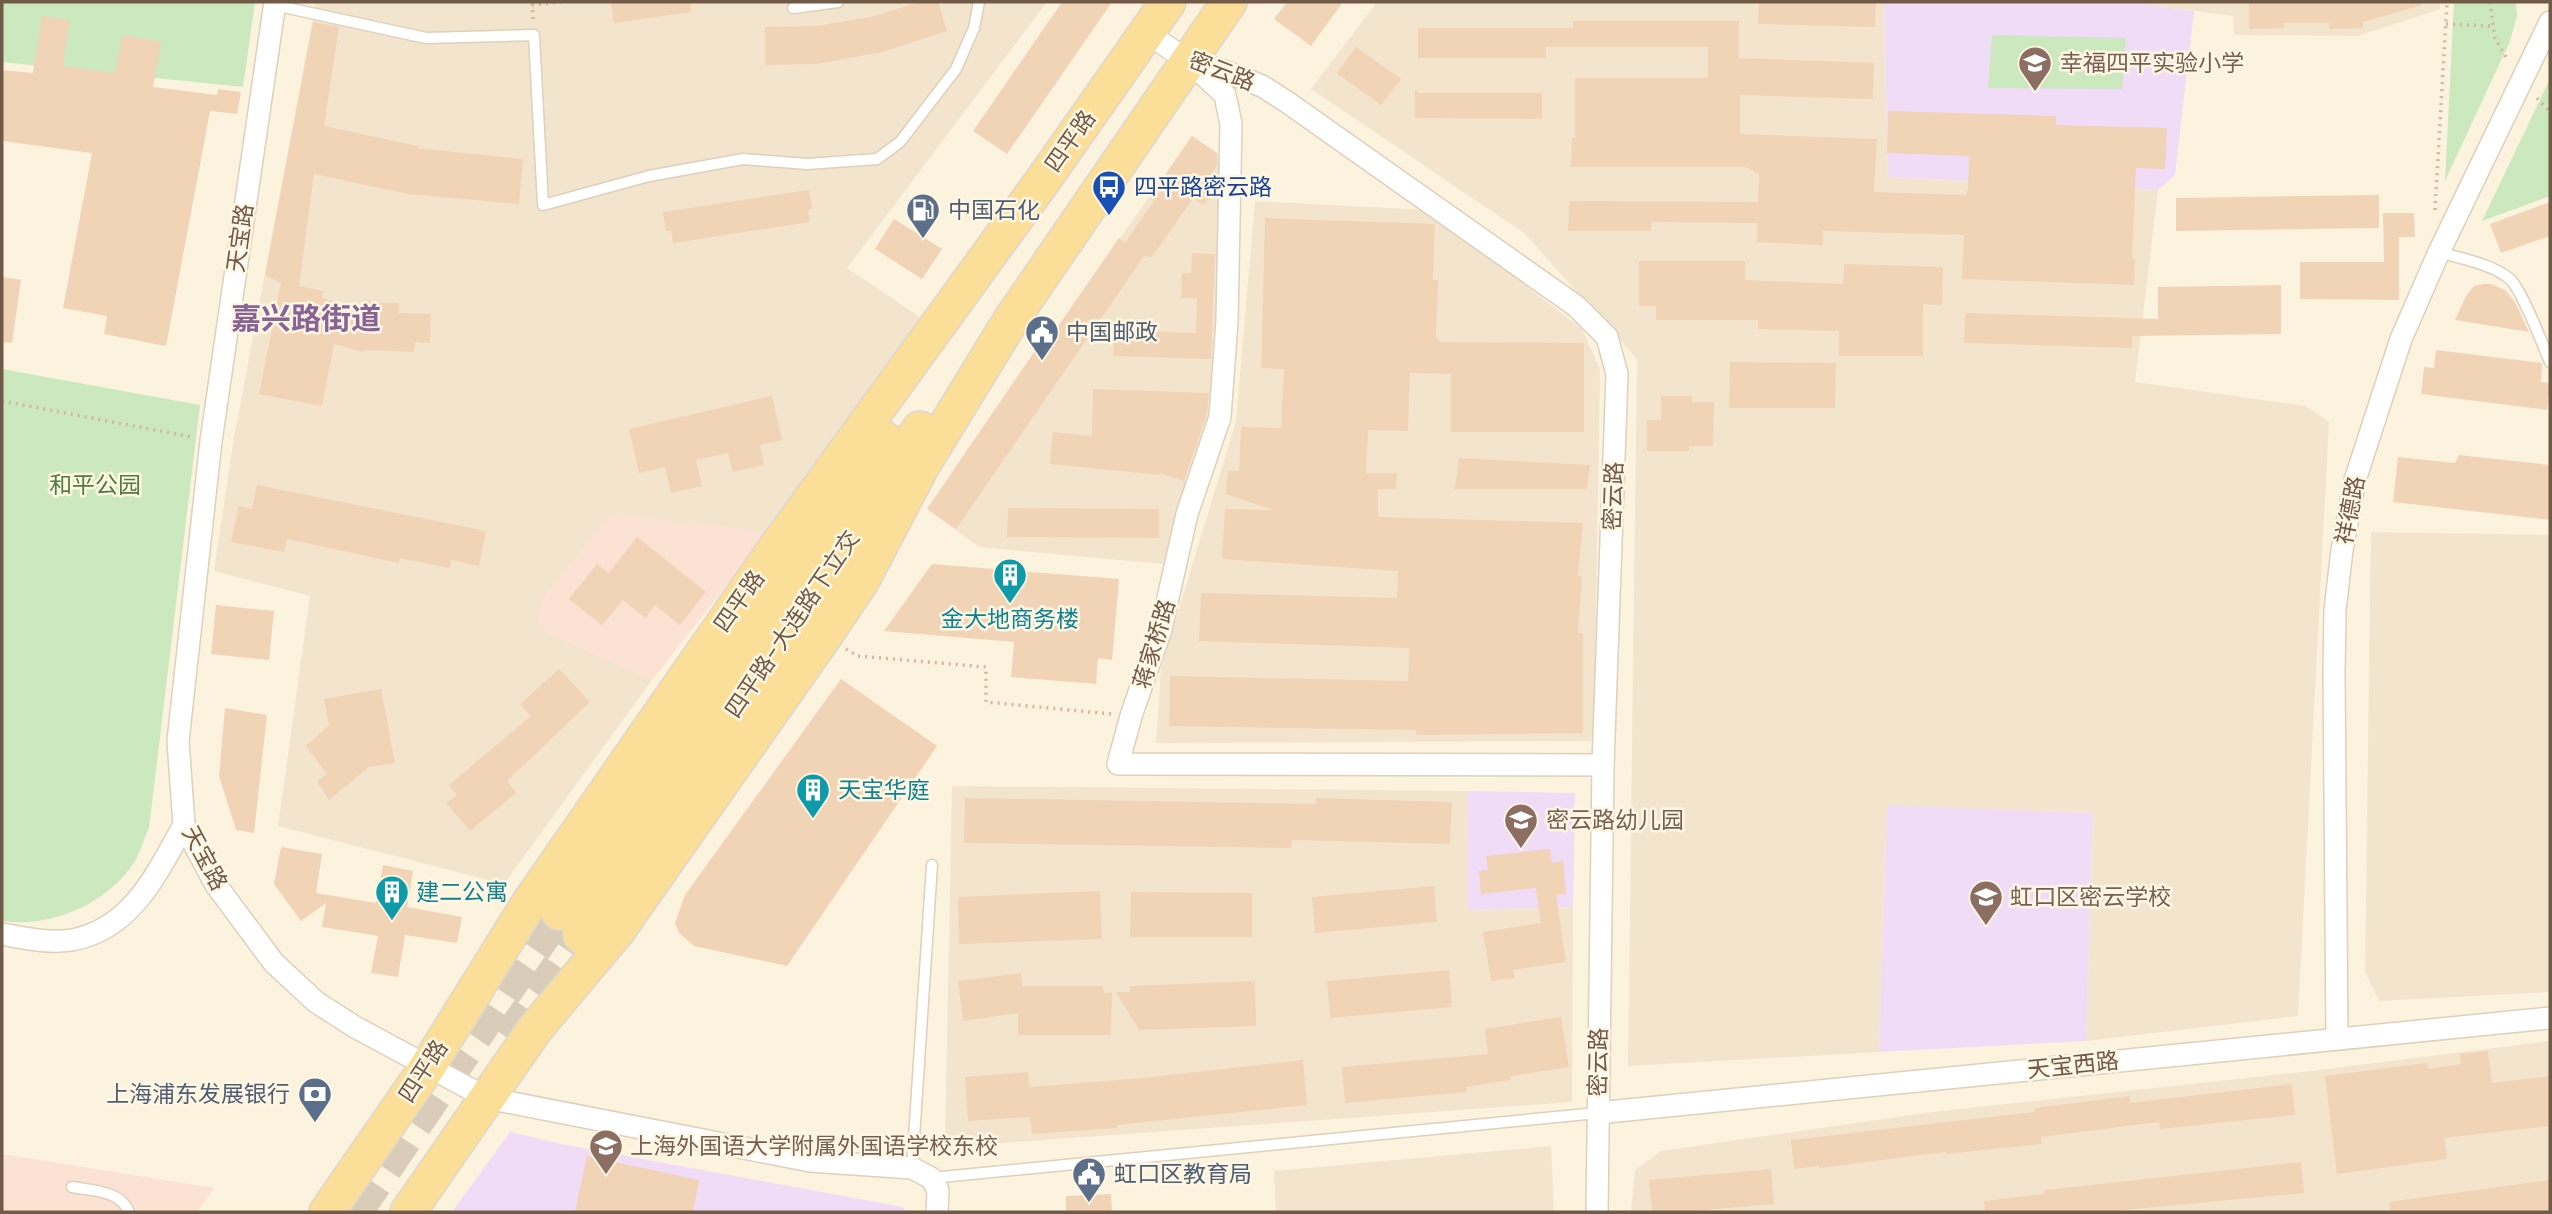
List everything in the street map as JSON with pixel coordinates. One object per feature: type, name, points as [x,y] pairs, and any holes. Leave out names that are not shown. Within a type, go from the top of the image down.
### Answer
[{"type":"main road","name":"四平路","points":[[327,1212],[428,1066],[530,902],[776,548],[1046,176],[1168,2]]},
{"type":"main road","points":[[408,1212],[535,1029],[617,931],[825,635],[862,580],[921,467],[1011,320],[1229,2]]},
{"type":"main road","name":"四平路-大连路下立交","points":[[956,300],[934,362],[734,662],[676,740],[570,923],[862,519],[904,450],[951,389],[1011,320]]},
{"type":"street","name":"天宝路","points":[[274,3],[211,441],[178,741],[184,825],[216,885],[274,963],[316,1002],[355,1027],[487,1098],[810,1161],[921,1173]]},
{"type":"street","name":"祥德路","points":[[2337,1038],[2335,610],[2342,550],[2355,480],[2401,339],[2439,252],[2550,22]]},
{"type":"street","name":"密云路","points":[[1146,32],[1188,61],[1262,86],[1287,102],[1576,306],[1607,337],[1617,374],[1603,765],[1597,1212]]},
{"type":"street","name":"蒋家桥路","points":[[1188,61],[1224,95],[1231,124],[1227,321],[1220,417],[1187,514],[1161,629],[1131,716],[1118,764],[1603,765]]},
{"type":"street","points":[[2,934],[38,940],[71,941],[102,931],[125,915],[146,892],[184,825]]},
{"type":"street","name":"天宝西路","points":[[1597,1113],[2550,1018]]},
{"type":"street","points":[[921,1173],[937,1189],[937,1212]]},
{"type":"lane","points":[[793,8],[838,2]]},
{"type":"lane","points":[[274,3],[426,38],[534,35],[543,205],[649,176],[743,159],[807,164],[877,159],[900,142],[956,69],[974,28],[979,2]]},
{"type":"lane","points":[[2439,252],[2483,264],[2512,280],[2535,323],[2550,362]]},
{"type":"lane","points":[[932,865],[921,1173],[1597,1113]]},
{"type":"lane","points":[[72,1186],[115,1195],[129,1212]]},
{"type":"path","points":[[534,35],[532,5],[561,2]]},
{"type":"path","points":[[2435,220],[2447,2]]},
{"type":"path","points":[[2490,2],[2491,26],[2500,51],[2508,61]]},
{"type":"path","points":[[2446,24],[2491,26]]},
{"type":"path","points":[[2536,97],[2550,112]]},
{"type":"path","points":[[2,401],[211,441]]},
{"type":"path","points":[[825,635],[858,656],[986,667],[986,702],[1131,716]]},
{"type":"shaded area","points":[[316,2],[1047,2],[847,268],[921,318],[769,532],[541,629],[652,680],[504,884],[278,826],[310,596],[214,571],[233,443]]},
{"type":"shaded area","points":[[1377,2],[1884,2],[1888,177],[2158,190],[2135,382],[2306,406],[2329,422],[2298,1016],[2086,1041],[2093,813],[1887,806],[1879,1052],[1628,1066],[1637,359],[1524,233],[1311,89]]},
{"type":"shaded area","name":"幸福四平实验小学","points":[[1884,2],[2127,2],[2194,11],[2175,175],[2158,190],[1888,177]]},
{"type":"shaded area","points":[[2127,2],[2440,2],[2440,9],[2358,36],[2234,35],[2233,16]]},
{"type":"shaded area","points":[[1192,136],[1225,159],[1214,419],[1163,564],[979,547],[927,509],[1039,345],[1043,348]]},
{"type":"shaded area","points":[[1255,201],[1428,210],[1582,329],[1600,369],[1594,741],[1156,743],[1161,668],[1236,421]]},
{"type":"shaded area","points":[[611,514],[769,532],[652,680],[541,629],[537,613],[548,591]]},
{"type":"shaded area","points":[[2371,532],[2550,535],[2550,992],[2379,1001],[2365,972]]},
{"type":"shaded area","points":[[952,786],[1467,791],[1469,910],[1573,907],[1572,1102],[945,1147]]},
{"type":"shaded area","name":"密云路幼儿园","points":[[1467,791],[1575,793],[1573,907],[1468,910]]},
{"type":"shaded area","name":"虹口区密云学校","points":[[1887,805],[2093,813],[2086,1041],[1879,1052]]},
{"type":"shaded area","points":[[2550,1041],[2550,1212],[1631,1212],[1635,1170],[1661,1151],[1932,1112],[2312,1071]]},
{"type":"shaded area","name":"上海外国语大学附属外国语学校东校","points":[[510,1132],[566,1145],[903,1207],[906,1212],[452,1212]]},
{"type":"shaded area","points":[[1551,1146],[1554,1212],[1276,1212],[1274,1171]]},
{"type":"shaded area","points":[[2,1154],[214,1188],[197,1212],[2,1212]]},
{"type":"green space","points":[[2,2],[255,2],[243,87],[2,62]]},
{"type":"green space","points":[[2454,2],[2516,2],[2517,15],[2510,41],[2445,181]]},
{"type":"green space","points":[[1992,35],[2126,38],[2122,89],[1988,88]]},
{"type":"green space","points":[[2550,79],[2550,196],[2482,221],[2546,87]]},
{"type":"green space","name":"和平公园","points":[[2,369],[200,405],[149,828],[134,863],[106,893],[56,917],[20,922],[2,921]]},
{"type":"building","points":[[611,2],[690,2],[691,12],[614,23]]},
{"type":"building","points":[[920,2],[938,2],[947,31],[882,52],[817,64],[765,65],[765,27],[816,26],[871,17]]},
{"type":"building","points":[[1062,2],[1112,2],[1007,154],[973,131]]},
{"type":"building","points":[[1287,2],[1343,2],[1311,46],[1274,19]]},
{"type":"building","points":[[1759,2],[1876,2],[1875,27],[1758,24]]},
{"type":"building","points":[[2249,2],[2421,2],[2422,5],[2363,22],[2363,28],[2329,29],[2329,23],[2284,23],[2284,28],[2249,29]]},
{"type":"building","points":[[42,16],[70,20],[63,66],[115,73],[122,35],[161,42],[153,87],[217,95],[218,89],[241,92],[237,114],[210,111],[166,346],[104,334],[107,316],[63,308],[92,153],[2,141],[2,70],[33,73]]},
{"type":"building","points":[[1573,21],[1739,21],[1739,58],[1874,63],[1873,99],[1740,95],[1740,134],[1877,139],[1874,192],[1966,195],[1968,190],[1969,156],[1887,153],[1888,111],[2056,116],[2056,125],[2167,128],[2165,169],[2136,168],[2132,259],[2135,259],[2134,285],[1962,279],[1964,235],[1823,231],[1823,245],[1757,242],[1757,223],[1651,222],[1651,231],[1568,231],[1569,201],[1758,202],[1759,174],[1746,167],[1571,167],[1572,138],[1575,138],[1575,78],[1708,78],[1708,47],[1546,47],[1546,58],[1418,58],[1418,28],[1573,28]]},
{"type":"building","points":[[313,22],[339,27],[324,126],[418,148],[523,159],[519,204],[408,194],[314,174],[299,286],[323,291],[322,298],[362,309],[365,299],[377,303],[399,303],[399,313],[431,314],[430,343],[415,342],[414,352],[363,352],[334,344],[322,406],[259,394],[281,283],[265,275]]},
{"type":"building","points":[[1356,47],[1401,79],[1381,105],[1337,73]]},
{"type":"building","points":[[1415,89],[1420,93],[1542,93],[1542,119],[1415,118]]},
{"type":"building","points":[[1192,136],[1217,153],[1217,165],[1212,173],[1217,176],[1217,187],[1204,205],[1194,197],[1152,257],[1144,256],[956,529],[927,509],[1039,345],[1043,348],[1119,238],[1125,243],[1167,181],[1163,178]]},
{"type":"building","points":[[809,190],[812,209],[808,210],[810,222],[673,243],[671,230],[666,231],[663,212]]},
{"type":"building","points":[[2379,195],[2379,228],[2176,231],[2176,198]]},
{"type":"building","points":[[2550,202],[2550,236],[2501,253],[2490,224]]},
{"type":"building","points":[[2383,213],[2414,213],[2415,237],[2399,237],[2399,300],[2300,299],[2300,262],[2384,262]]},
{"type":"building","points":[[1265,218],[1435,224],[1433,280],[1438,280],[1436,338],[1439,338],[1439,342],[1584,343],[1584,432],[1451,432],[1451,374],[1410,373],[1408,431],[1368,430],[1366,473],[1397,473],[1396,489],[1378,489],[1378,517],[1583,523],[1578,576],[1582,576],[1578,633],[1583,633],[1583,733],[1416,735],[1416,730],[1169,726],[1170,676],[1408,681],[1409,648],[1199,641],[1201,593],[1397,598],[1398,571],[1222,559],[1225,509],[1273,510],[1226,494],[1228,471],[1239,471],[1241,427],[1281,428],[1284,369],[1261,368]]},
{"type":"building","points":[[894,219],[942,249],[922,279],[875,249]]},
{"type":"building","points":[[1192,253],[1215,254],[1211,359],[1113,356],[1114,330],[1196,333],[1197,298],[1181,298],[1182,273],[1191,273]]},
{"type":"building","points":[[1639,261],[1745,261],[1745,280],[1843,284],[1844,264],[1943,267],[1942,305],[1923,304],[1923,356],[1839,356],[1839,331],[1758,329],[1758,320],[1656,320],[1656,306],[1639,306]]},
{"type":"building","points":[[2,277],[21,280],[12,343],[2,342]]},
{"type":"building","points":[[2484,284],[2505,290],[2515,302],[2529,332],[2455,320],[2466,296],[2474,286]]},
{"type":"building","points":[[2281,285],[2281,334],[2132,336],[2132,348],[1964,343],[1965,313],[2158,319],[2158,287]]},
{"type":"building","points":[[2436,350],[2542,363],[2541,382],[2550,383],[2547,410],[2421,394],[2424,367],[2434,368]]},
{"type":"building","points":[[1730,362],[1836,363],[1835,408],[1729,408]]},
{"type":"building","points":[[1093,389],[1209,393],[1207,414],[1184,481],[1159,473],[1050,464],[1053,432],[1092,436]]},
{"type":"building","points":[[772,396],[782,440],[760,445],[764,465],[733,472],[728,453],[696,460],[702,486],[671,493],[665,467],[639,473],[629,429]]},
{"type":"building","points":[[1661,396],[1692,396],[1692,402],[1714,402],[1713,446],[1689,446],[1689,451],[1647,451],[1647,420],[1661,420]]},
{"type":"building","points":[[2459,455],[2550,465],[2550,520],[2393,502],[2398,457],[2455,463]]},
{"type":"building","points":[[1459,458],[1590,465],[1587,489],[1455,489]]},
{"type":"building","points":[[257,485],[486,531],[479,566],[451,560],[450,568],[400,558],[399,563],[287,539],[284,552],[231,542],[239,506],[252,509]]},
{"type":"building","points":[[1008,508],[1159,509],[1159,538],[1007,537]]},
{"type":"building","points":[[637,537],[706,592],[680,625],[655,605],[645,618],[623,600],[602,625],[569,599],[597,564],[609,573]]},
{"type":"building","name":"金大地商务楼","points":[[932,564],[1119,579],[1112,660],[1098,658],[1096,684],[1011,677],[1014,642],[884,631]]},
{"type":"building","points":[[216,605],[274,611],[269,660],[211,654]]},
{"type":"building","points":[[559,669],[590,702],[507,781],[516,793],[470,831],[446,803],[457,795],[449,785],[531,716],[520,704]]},
{"type":"building","name":"天宝华庭","points":[[841,679],[937,746],[787,966],[694,946],[679,933],[675,923],[685,895]]},
{"type":"building","points":[[381,689],[395,763],[369,767],[329,800],[317,781],[327,774],[306,746],[329,726],[324,699]]},
{"type":"building","points":[[225,708],[267,715],[254,833],[236,830],[219,776]]},
{"type":"building","points":[[965,798],[1316,804],[1316,798],[1452,802],[1450,844],[1292,840],[1291,848],[964,843]]},
{"type":"building","name":"建二公寓","points":[[281,847],[322,854],[316,893],[376,903],[383,865],[413,871],[407,907],[462,917],[457,943],[405,935],[398,977],[371,973],[378,936],[322,927],[326,903],[301,921],[274,884]]},
{"type":"building","points":[[1550,849],[1552,863],[1563,861],[1566,894],[1556,895],[1566,962],[1513,970],[1515,978],[1491,981],[1483,932],[1541,923],[1536,888],[1481,894],[1479,871],[1488,870],[1486,856]]},
{"type":"building","points":[[1434,886],[1437,922],[1315,933],[1312,897]]},
{"type":"building","points":[[1100,891],[1102,939],[959,944],[958,897]]},
{"type":"building","points":[[1131,892],[1252,893],[1252,937],[1130,937]]},
{"type":"building","points":[[1449,970],[1452,1007],[1330,1018],[1327,981]]},
{"type":"building","points":[[1021,973],[1022,986],[1103,986],[1104,993],[1112,992],[1111,1035],[1018,1035],[1018,1013],[963,1021],[958,981]]},
{"type":"building","points":[[1255,981],[1256,1026],[1139,1030],[1116,992],[1130,992],[1130,986]]},
{"type":"building","points":[[1561,1017],[1569,1067],[1511,1076],[1511,1080],[1466,1087],[1467,1092],[1345,1103],[1342,1067],[1488,1054],[1485,1029]]},
{"type":"building","points":[[2488,1051],[2492,1083],[2550,1076],[2550,1126],[2444,1138],[2447,1159],[2337,1174],[2325,1076],[2427,1063],[2428,1069],[2461,1064],[2460,1054]]},
{"type":"building","points":[[1303,1060],[1307,1105],[1117,1125],[1118,1128],[1032,1134],[1030,1117],[968,1121],[965,1077],[1028,1072],[1029,1087],[1143,1078]]},
{"type":"building","points":[[2292,1084],[2295,1115],[2160,1129],[2159,1122],[2041,1137],[2042,1144],[1794,1169],[1791,1140],[2034,1112],[2035,1108],[2130,1096],[2130,1103]]},
{"type":"building","points":[[587,1156],[699,1180],[693,1212],[575,1212]]},
{"type":"building","points":[[2301,1162],[2304,1193],[2103,1212],[1985,1212],[1984,1201],[2044,1194],[2045,1190]]},
{"type":"building","points":[[1771,1169],[1774,1204],[1652,1212],[1649,1180]]},
{"type":"building","points":[[2550,1180],[2550,1212],[2390,1212],[2389,1202]]},
{"type":"building","name":"虹口区教育局","points":[[1111,1194],[1112,1212],[1066,1212],[1066,1196]]},
{"type":"tunnel","points":[[355,1212],[559,912]]},
{"type":"tunnel","points":[[509,1039],[581,935]]},
{"type":"place","name":"幸福四平实验小学","points":[[2035,93]]},
{"type":"place","name":"四平路密云路","points":[[1109,217]]},
{"type":"place","name":"中国石化","points":[[923,240]]},
{"type":"place","name":"中国邮政","points":[[1042,362]]},
{"type":"place","name":"金大地商务楼","points":[[1010,605]]},
{"type":"place","name":"天宝华庭","points":[[813,820]]},
{"type":"place","name":"密云路幼儿园","points":[[1521,850]]},
{"type":"place","name":"建二公寓","points":[[392,922]]},
{"type":"place","name":"虹口区密云学校","points":[[1986,927]]},
{"type":"place","name":"上海浦东发展银行","points":[[315,1124]]},
{"type":"place","name":"上海外国语大学附属外国语学校东校","points":[[606,1176]]},
{"type":"place","name":"虹口区教育局","points":[[1089,1204]]},
{"type":"district","name":"嘉兴路街道","points":[[306,319]]}]
